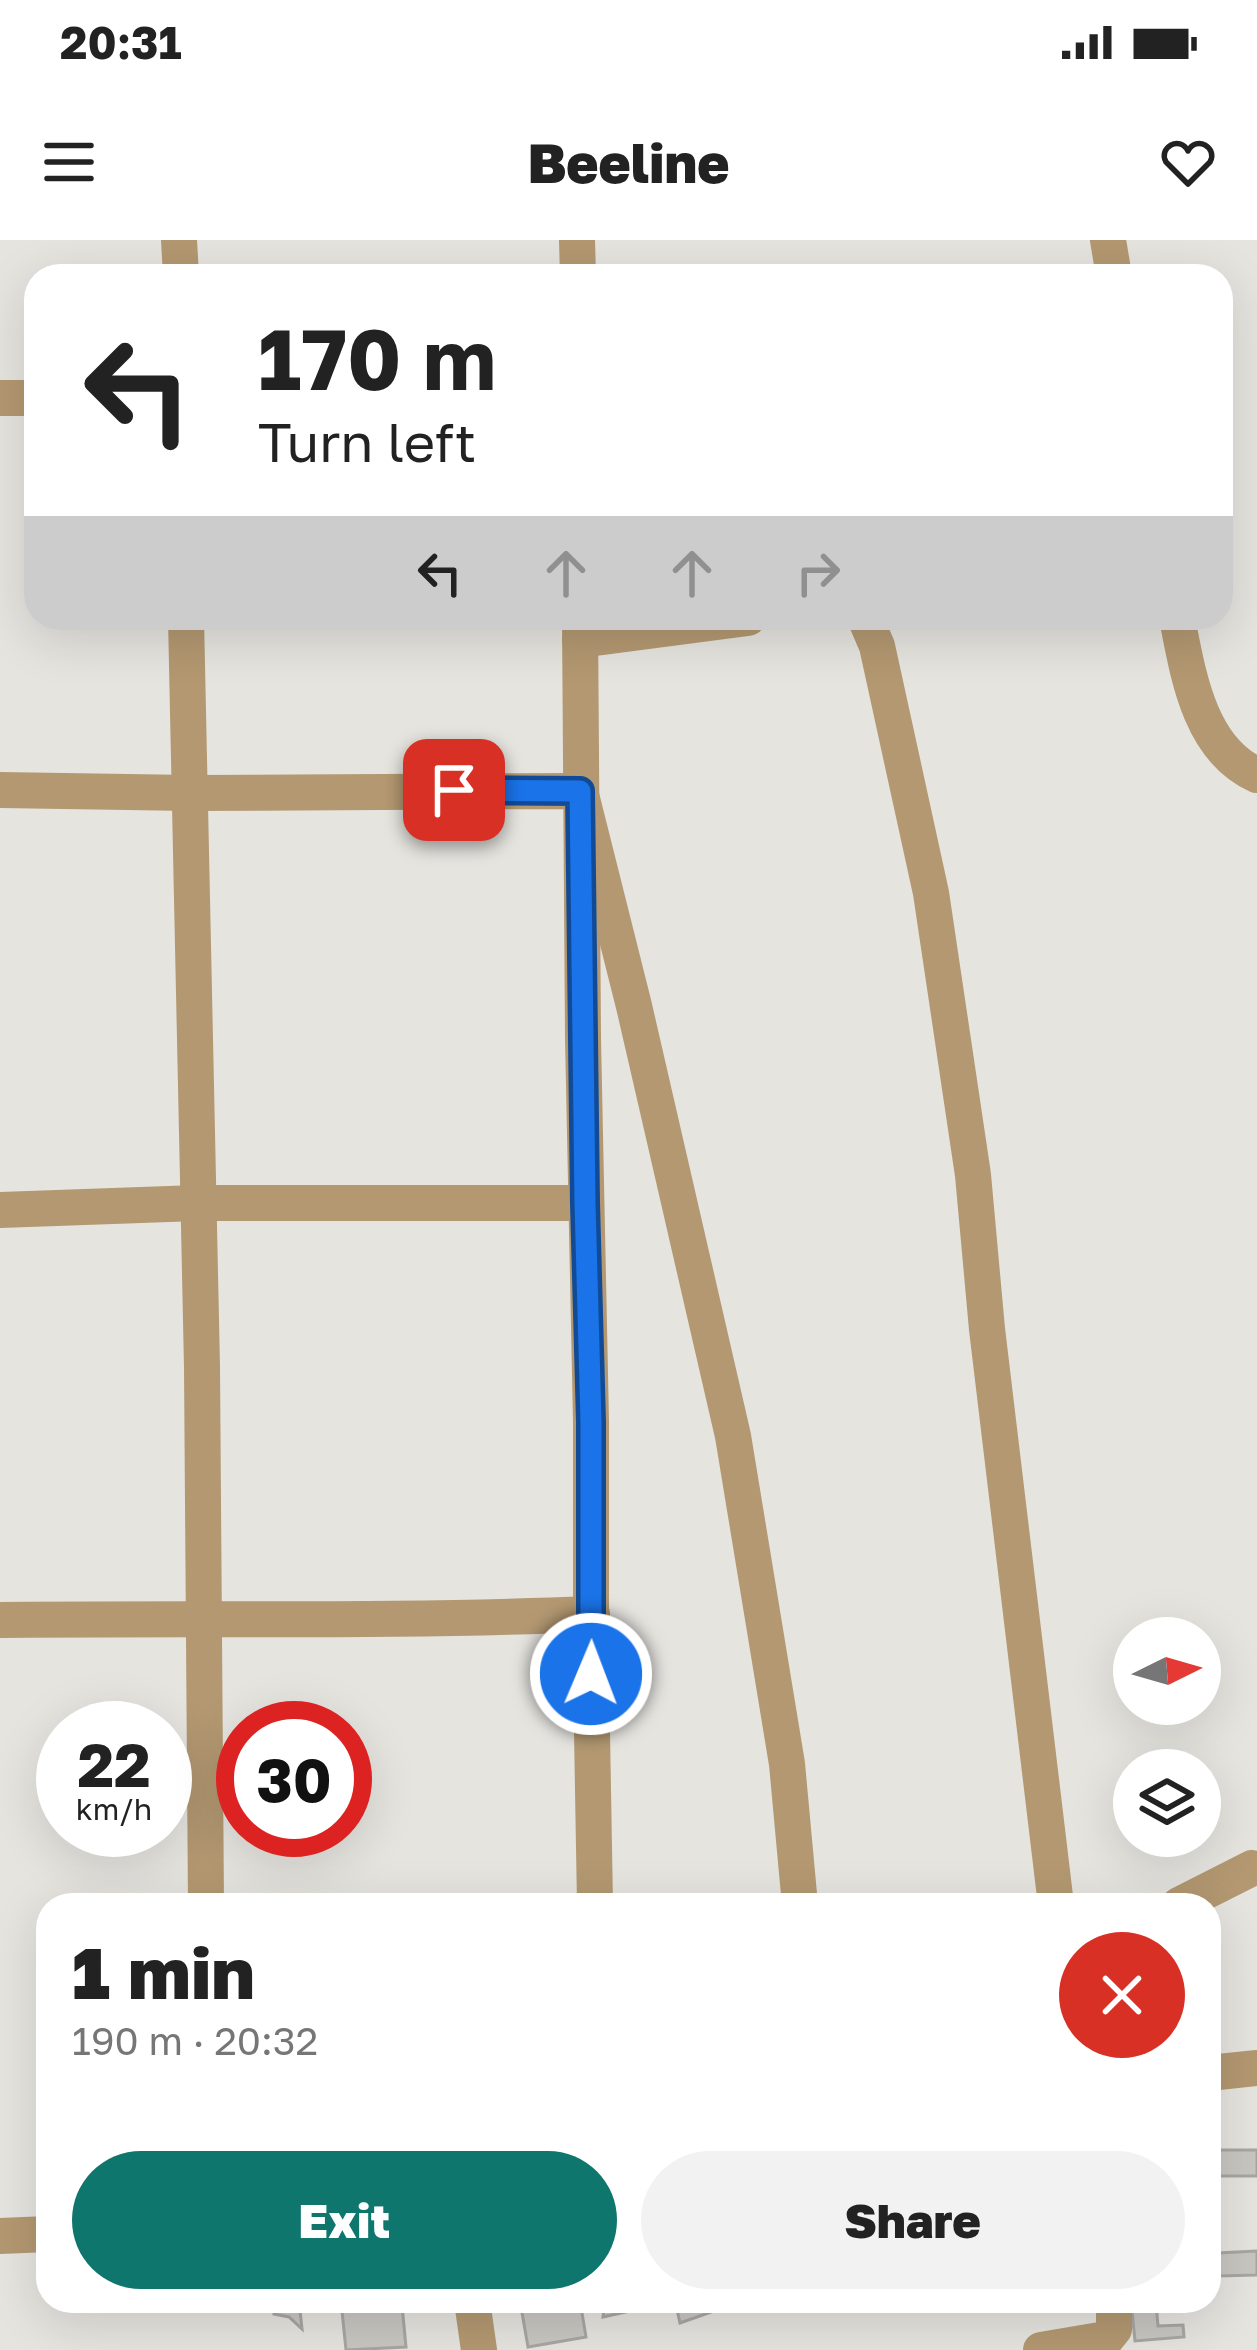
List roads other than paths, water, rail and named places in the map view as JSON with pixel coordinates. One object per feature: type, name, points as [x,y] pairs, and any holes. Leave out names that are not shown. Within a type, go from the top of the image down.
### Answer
[{"type":"street","points":[[186,630],[206,1618],[206,1893]]},
{"type":"street","points":[[580,630],[596,1893]]},
{"type":"street","points":[[871,630],[878,646],[931,893],[974,1175],[987,1329],[1055,1893]]},
{"type":"street","points":[[1180,630],[1208,727],[1222,747],[1257,776]]},
{"type":"street","points":[[0,790],[580,791]]},
{"type":"street","points":[[580,791],[733,1436],[787,1764],[799,1893]]},
{"type":"street","points":[[0,1210],[197,1203],[585,1203]]},
{"type":"street","points":[[0,1620],[444,1620],[592,1614]]},
{"type":"street","points":[[1203,1893],[1252,1868]]},
{"type":"street","points":[[1221,2072],[1257,2068]]},
{"type":"street","points":[[0,2236],[36,2234]]},
{"type":"street","points":[[474,2313],[479,2350]]},
{"type":"street","points":[[1041,2350],[1106,2339],[1114,2329],[1114,2313]]}]
